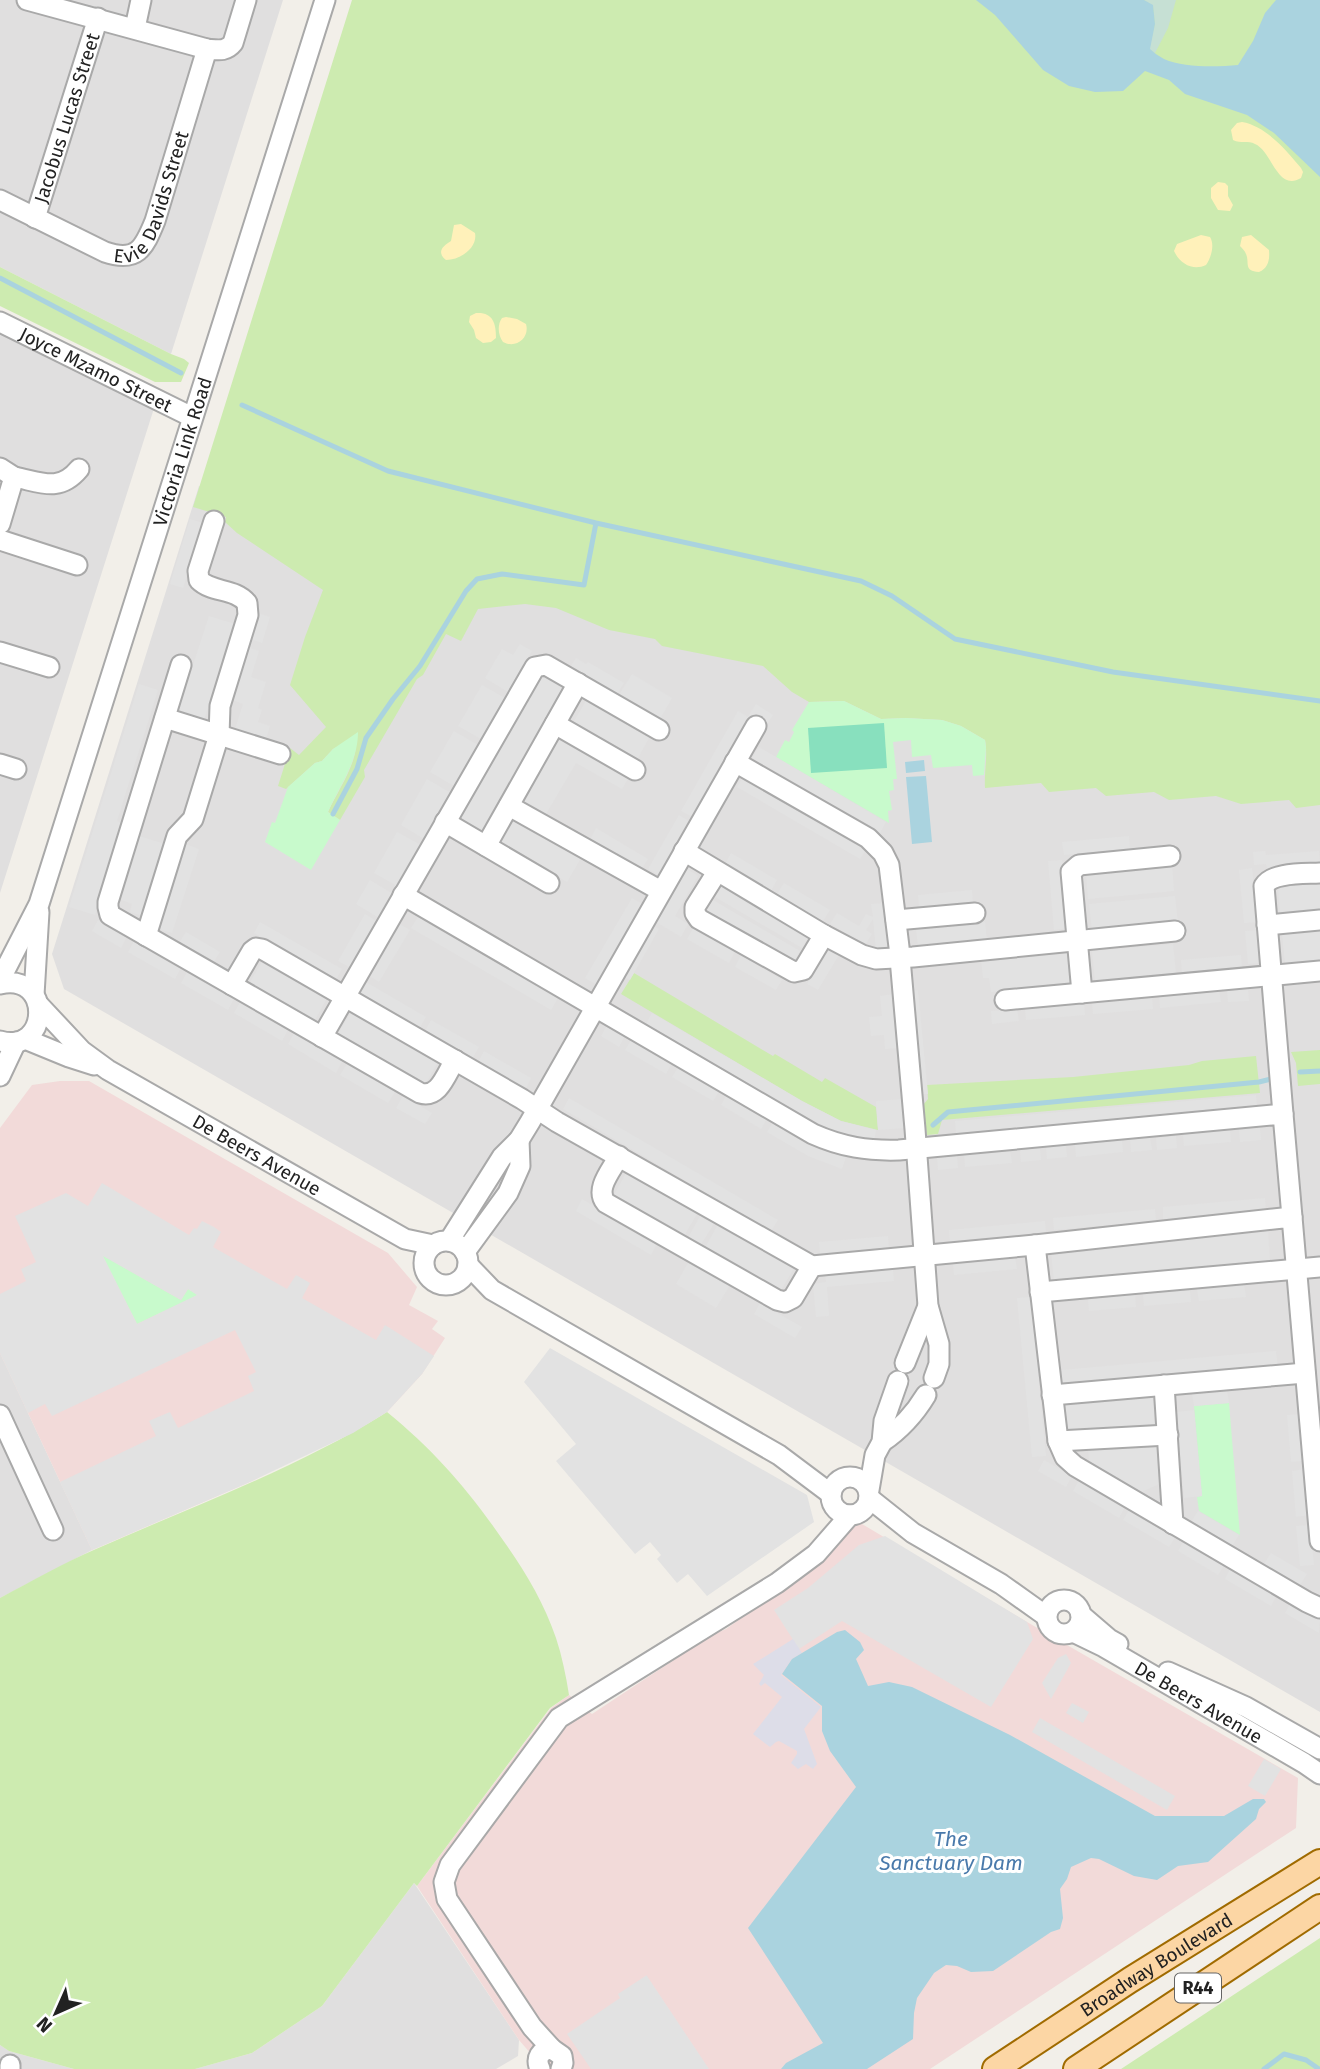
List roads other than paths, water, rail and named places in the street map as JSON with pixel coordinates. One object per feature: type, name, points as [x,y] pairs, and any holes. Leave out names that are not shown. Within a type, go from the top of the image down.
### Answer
[{"type":"main road","name":"Broadway Boulevard","points":[[995,2069],[1130,1980],[1320,1862]]},
{"type":"main road","name":"Broadway Boulevard","points":[[1076,2069],[1320,1907]]},
{"type":"street","points":[[31,0],[222,51],[229,48],[239,30],[246,0]]},
{"type":"street","points":[[135,28],[142,0]]},
{"type":"street","name":"Victoria Link Road","points":[[0,982],[39,904],[325,0]]},
{"type":"street","name":"Jacobus Lucas Street","points":[[35,218],[98,18]]},
{"type":"street","name":"Evie Davids Street","points":[[0,200],[105,252],[120,257],[133,255],[145,245],[155,221],[207,49]]},
{"type":"street","name":"Joyce Mzamo Street","points":[[0,322],[192,417]]},
{"type":"street","points":[[0,524],[7,472],[57,484],[70,479],[79,469]]},
{"type":"street","points":[[146,936],[177,836],[192,819],[219,735],[220,706],[249,609],[239,595],[205,586],[199,580],[198,571],[214,521]]},
{"type":"street","points":[[0,540],[77,565]]},
{"type":"street","points":[[0,652],[48,667]]},
{"type":"street","points":[[181,665],[107,907],[110,915],[424,1095],[436,1091],[454,1060]]},
{"type":"street","points":[[322,1037],[535,667],[546,665],[659,730]]},
{"type":"street","points":[[486,846],[578,683]]},
{"type":"street","points":[[165,718],[280,754]]},
{"type":"street","points":[[555,724],[635,770]]},
{"type":"street","points":[[455,1257],[468,1212],[502,1157],[519,1140],[756,726]]},
{"type":"street","points":[[735,762],[877,844],[889,866],[900,958],[928,1306],[939,1343],[939,1364],[912,1417],[836,1483],[816,1554]]},
{"type":"street","points":[[509,806],[661,891]]},
{"type":"street","points":[[445,822],[549,883]]},
{"type":"street","points":[[684,851],[824,935],[862,955],[876,959],[1175,931]]},
{"type":"street","points":[[1082,993],[1071,872],[1074,867],[1079,864],[1170,856]]},
{"type":"street","points":[[717,872],[695,907],[699,919],[794,972],[803,970],[824,935]]},
{"type":"street","points":[[1319,1529],[1317,1474],[1305,1373],[1264,886],[1268,880],[1275,877],[1320,873]]},
{"type":"street","points":[[403,895],[828,1141],[859,1149],[879,1151],[916,1148],[1283,1114]]},
{"type":"street","name":"Victoria Link Road","points":[[0,1076],[14,1041],[33,1032],[38,1024],[40,1014],[36,1000],[39,904]]},
{"type":"street","points":[[896,920],[975,912]]},
{"type":"street","points":[[1267,925],[1320,920]]},
{"type":"street","points":[[232,985],[252,951],[259,948],[811,1266],[1292,1217]]},
{"type":"street","points":[[1005,1000],[1320,971]]},
{"type":"street","points":[[0,982],[27,988],[36,1000]]},
{"type":"street","name":"De Beers Avenue","points":[[36,1000],[82,1051],[108,1070],[405,1239],[455,1257],[451,1285],[440,1285],[429,1278],[405,1239]]},
{"type":"street","name":"De Beers Avenue","points":[[14,1041],[108,1070]]},
{"type":"street","points":[[455,1257],[508,1193],[520,1166],[519,1140]]},
{"type":"street","points":[[619,1156],[601,1189],[601,1196],[606,1203],[777,1300],[785,1302],[793,1298],[811,1266]]},
{"type":"street","points":[[468,1212],[485,1222]]},
{"type":"street","points":[[1035,1245],[1060,1450],[1070,1462],[1320,1608]]},
{"type":"street","points":[[424,1266],[427,1251],[455,1257],[492,1290],[779,1455],[832,1499],[840,1512],[861,1504]]},
{"type":"street","points":[[1041,1292],[1320,1267]]},
{"type":"street","points":[[548,2063],[532,2027],[447,1899],[444,1882],[450,1865],[559,1718],[777,1583],[816,1554],[861,1504],[884,1422],[928,1306]]},
{"type":"street","points":[[1052,1395],[1305,1373]]},
{"type":"street","points":[[1164,1385],[1173,1524]]},
{"type":"street","points":[[0,1415],[53,1530]]},
{"type":"street","points":[[1058,1441],[1168,1434]]},
{"type":"street","points":[[779,1455],[846,1477],[858,1478],[866,1485],[861,1504]]},
{"type":"street","points":[[861,1504],[1001,1584],[1052,1609]]},
{"type":"street","points":[[1065,1600],[1078,1608],[1077,1623],[1067,1634],[1053,1631],[1048,1626],[1052,1609],[1065,1600]]},
{"type":"street","name":"De Beers Avenue","points":[[1077,1623],[1175,1675],[1246,1707],[1320,1749]]},
{"type":"street","name":"De Beers Avenue","points":[[1077,1623],[1104,1647],[1312,1769]]},
{"type":"water","points":[[976,0],[1144,0],[1153,5],[1155,24],[1150,49],[1172,62],[1211,66],[1238,65],[1253,41],[1265,13],[1276,0],[1320,0],[1320,177],[1274,133],[1247,115],[1185,94],[1169,80],[1145,71],[1123,91],[1095,92],[1069,86],[1043,70],[995,15]]},
{"type":"water","points":[[924,760],[925,771],[906,773],[905,762]]},
{"type":"water","points":[[926,776],[932,842],[912,844],[906,777]]},
{"type":"water","name":"The Sanctuary Dam","points":[[845,1630],[860,1642],[864,1650],[856,1659],[868,1686],[889,1682],[912,1687],[1010,1735],[1155,1816],[1224,1816],[1253,1799],[1264,1799],[1266,1802],[1259,1809],[1256,1819],[1208,1862],[1178,1866],[1157,1880],[1134,1876],[1099,1859],[1091,1858],[1071,1867],[1060,1889],[1063,1918],[1060,1929],[1051,1932],[993,1971],[971,1972],[946,1965],[934,1973],[917,1998],[913,2039],[867,2069],[781,2069],[786,2063],[823,2043],[748,1928],[856,1787],[830,1751],[822,1731],[822,1706],[782,1674],[792,1659]]},
{"type":"waterway","points":[[0,278],[181,373]]},
{"type":"waterway","points":[[242,405],[388,471],[596,523],[861,581],[892,596],[955,639],[1113,672],[1320,701]]},
{"type":"waterway","points":[[333,814],[357,769],[366,738],[420,666],[466,591],[477,579],[502,574],[584,585],[596,523]]},
{"type":"waterway","points":[[1300,1072],[1320,1071]]},
{"type":"waterway","points":[[933,1125],[948,1112],[1271,1079]]},
{"type":"waterway","points":[[1264,2069],[1284,2054],[1306,2060],[1319,2069]]}]
